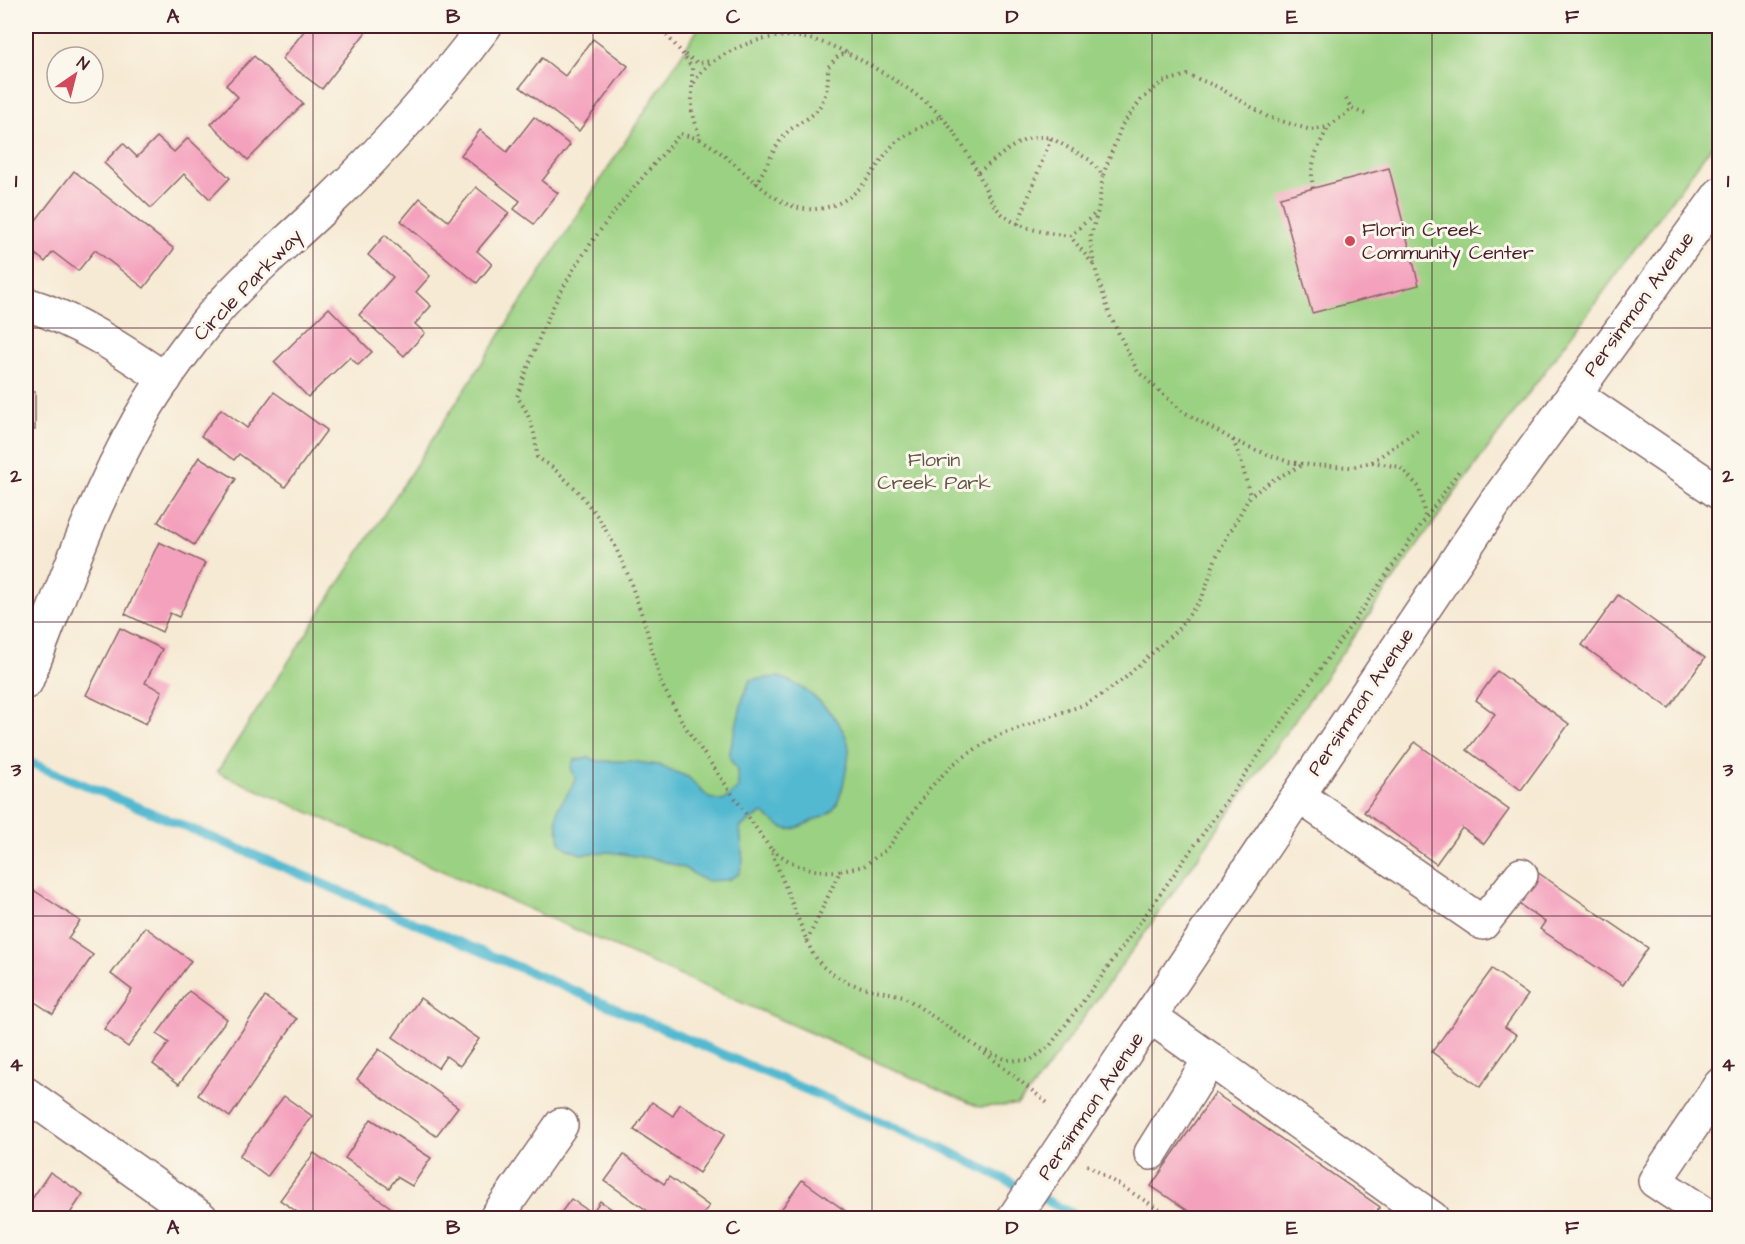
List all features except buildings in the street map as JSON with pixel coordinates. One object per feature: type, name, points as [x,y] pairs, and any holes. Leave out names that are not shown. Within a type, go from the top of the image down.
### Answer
[{"type":"street","name":"Circle Parkway","points":[[26,682],[106,483],[141,415],[165,379],[208,321],[260,265],[325,206],[393,138],[486,26]]},
{"type":"street","name":"Persimmon Avenue","points":[[1014,1218],[1495,503],[1719,194]]},
{"type":"street","points":[[26,304],[62,318],[123,351],[165,379]]},
{"type":"street","points":[[1574,394],[1719,493]]},
{"type":"street","points":[[1299,796],[1483,923],[1521,875]]},
{"type":"street","points":[[1151,1017],[1432,1218]]},
{"type":"street","points":[[1151,1153],[1210,1059]]},
{"type":"street","points":[[1711,1218],[1655,1181],[1719,1085]]},
{"type":"street","points":[[26,1094],[164,1208],[201,1218]]},
{"type":"street","points":[[496,1218],[561,1125]]},
{"type":"path","points":[[658,26],[692,68],[692,111],[700,139]]},
{"type":"path","points":[[693,84],[701,70],[712,61],[742,45],[775,36],[814,38],[848,52],[897,82],[926,102],[941,116],[978,172],[987,195],[1001,213],[1018,224],[1048,233],[1070,236],[1094,265]]},
{"type":"path","points":[[756,184],[782,139],[794,125],[810,116],[824,99],[829,83],[828,67],[838,56],[848,52]]},
{"type":"path","points":[[682,53],[698,63],[712,61]]},
{"type":"path","points":[[1328,127],[1311,130],[1268,117],[1218,87],[1188,75],[1162,82],[1141,100],[1122,125],[1103,175],[1098,211],[1090,238],[1094,265],[1110,316],[1137,372],[1182,411],[1233,440],[1278,458],[1304,465],[1351,467],[1372,462],[1421,428]]},
{"type":"path","points":[[1346,99],[1352,109],[1365,114]]},
{"type":"path","points":[[1313,188],[1311,174],[1315,152],[1328,127],[1352,109]]},
{"type":"path","points":[[941,116],[895,142],[866,183],[849,198],[826,209],[802,210],[779,200],[756,184],[717,148],[700,139],[680,134],[619,204],[557,300],[541,333],[517,397],[527,410],[536,441],[537,457],[576,489],[598,517],[615,546],[645,624],[661,683],[684,725],[770,848],[813,954],[822,966],[848,983],[903,996],[980,1049],[1032,1089]]},
{"type":"path","points":[[978,172],[1020,141],[1038,135],[1052,138],[1090,160],[1103,175]]},
{"type":"path","points":[[1018,224],[1052,138]]},
{"type":"path","points":[[1070,236],[1098,211]]},
{"type":"path","points":[[1233,440],[1241,460],[1250,496]]},
{"type":"path","points":[[1372,462],[1400,467],[1419,487],[1425,517]]},
{"type":"path","points":[[770,848],[786,861],[809,869],[828,872],[864,866],[888,848],[930,788],[952,765],[999,735],[1086,704],[1103,694],[1148,657],[1178,629],[1202,598],[1216,557],[1250,496],[1273,480],[1304,465]]},
{"type":"path","points":[[980,1049],[1007,1060],[1029,1061],[1049,1047],[1341,641],[1461,468]]},
{"type":"path","points":[[807,941],[840,871]]},
{"type":"path","points":[[1059,1154],[1173,1218]]},
{"type":"green space","name":"Florin Creek Park","points":[[700,26],[1719,26],[1719,136],[1454,494],[1139,941],[1032,1089],[1017,1105],[979,1107],[217,772]]},
{"type":"water","points":[[777,677],[799,686],[822,704],[841,727],[846,738],[849,753],[844,781],[838,801],[830,813],[802,826],[786,829],[763,813],[740,827],[743,861],[739,874],[728,880],[705,881],[684,868],[655,859],[610,852],[581,854],[568,849],[560,842],[558,808],[572,787],[575,778],[571,767],[574,760],[589,757],[597,761],[630,761],[658,765],[688,777],[709,798],[723,801],[738,788],[737,770],[730,759],[730,751],[743,698],[750,680]]},
{"type":"waterway","points":[[26,761],[281,866],[945,1149],[1081,1218]]},
{"type":"place","name":"Florin Creek Community Center","points":[[1350,241]]}]
